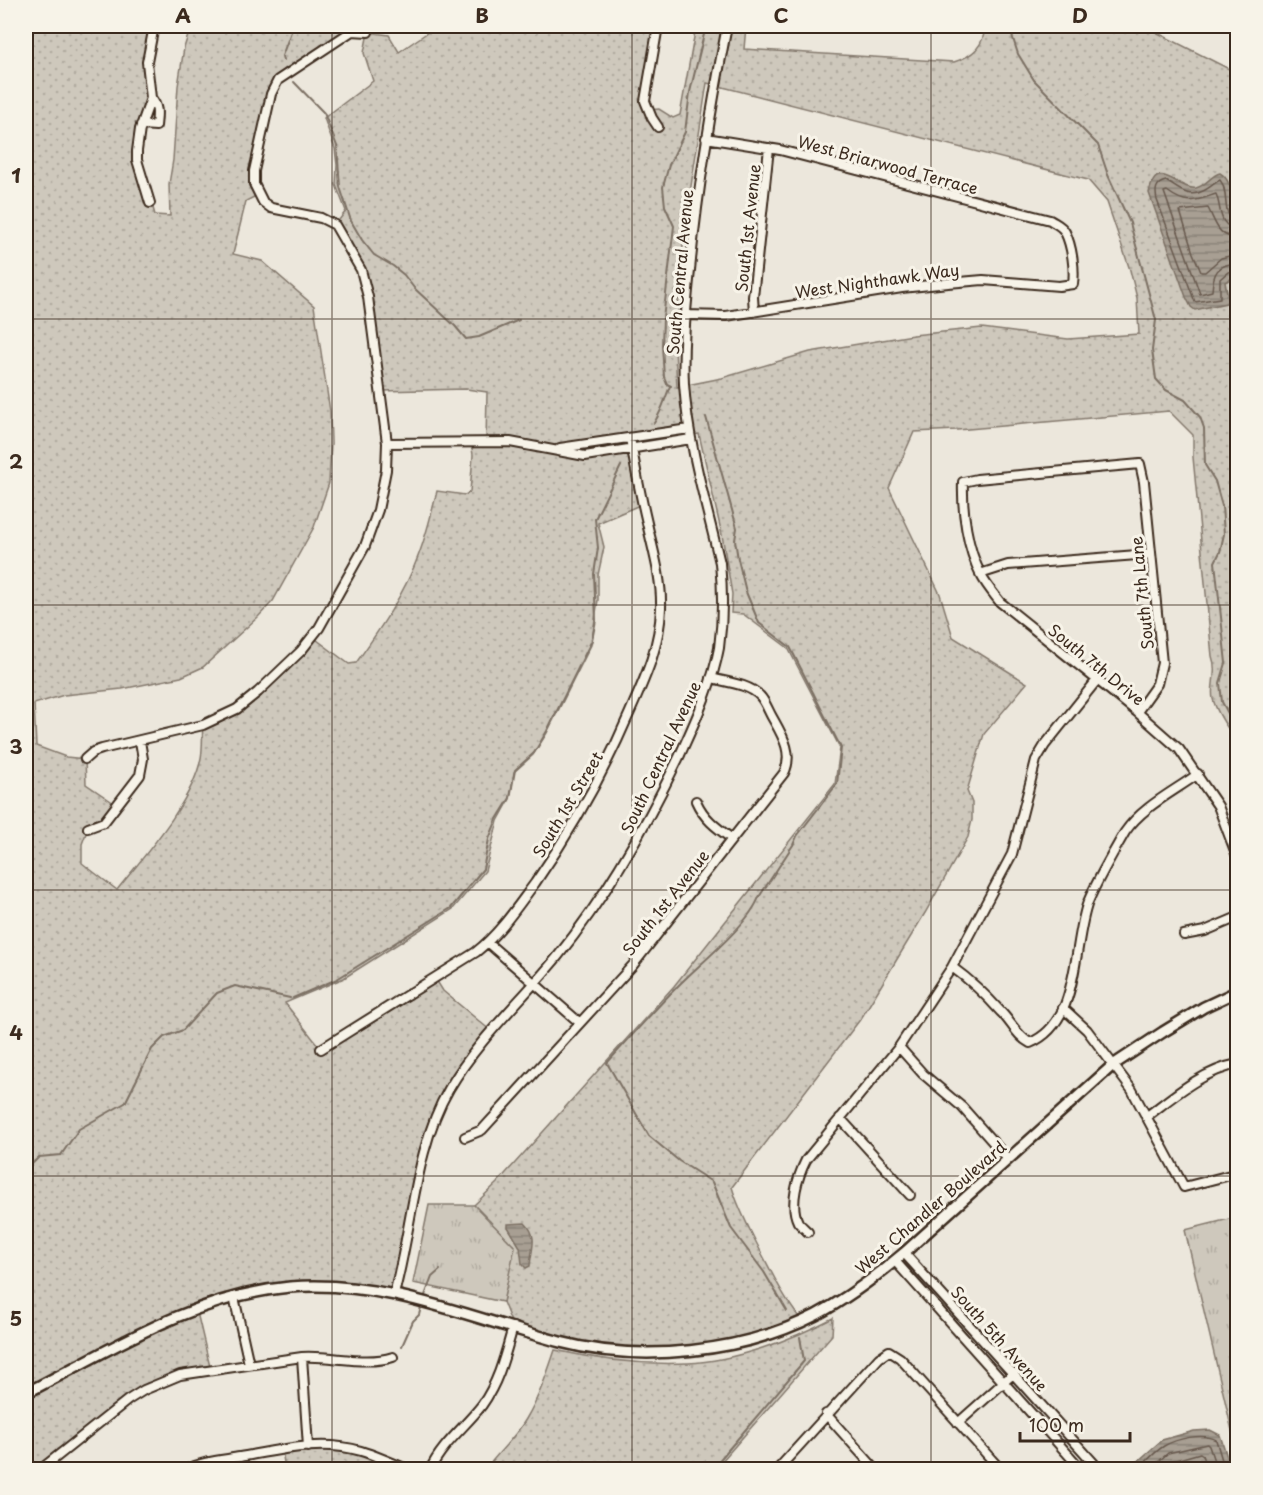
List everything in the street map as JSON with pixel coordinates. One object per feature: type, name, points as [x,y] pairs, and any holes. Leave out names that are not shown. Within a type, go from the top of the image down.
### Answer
[{"type":"main road","name":"West Chandler Boulevard","points":[[26,1393],[156,1325],[196,1308],[234,1297],[281,1288],[318,1286],[364,1289],[394,1294],[562,1342],[595,1348],[641,1353],[693,1351],[747,1341],[796,1324],[852,1294],[895,1261],[1113,1065],[1204,1007],[1238,991]]},
{"type":"street","points":[[150,203],[137,160],[141,125],[151,98],[147,62],[154,26]]},
{"type":"street","points":[[658,26],[645,101],[658,127]]},
{"type":"street","name":"South Central Avenue","points":[[394,1294],[425,1152],[440,1106],[477,1049],[535,983],[601,898],[642,831],[688,736],[711,678],[721,627],[722,581],[720,563],[689,429],[684,386],[685,315],[706,138],[727,26]]},
{"type":"street","points":[[85,759],[93,752],[102,749],[203,725],[237,709],[301,651],[313,637],[352,571],[372,529],[384,477],[387,443],[368,297],[361,270],[343,236],[329,220],[271,208],[263,202],[254,184],[254,171],[271,94],[278,80],[352,32],[368,32]]},
{"type":"street","points":[[141,125],[156,126],[158,113],[151,98]]},
{"type":"street","name":"West Briarwood Terrace","points":[[706,138],[769,148],[1050,220],[1061,226],[1066,234],[1074,274],[1073,284]]},
{"type":"street","name":"South 1st Avenue","points":[[754,312],[753,297],[769,148]]},
{"type":"street","name":"West Nighthawk Way","points":[[685,315],[715,317],[902,288],[984,280],[1059,286],[1073,284]]},
{"type":"street","points":[[552,449],[689,429]]},
{"type":"street","name":"South 1st Street","points":[[321,1049],[488,943],[530,890],[563,842],[610,758],[650,669],[660,629],[660,586],[630,438]]},
{"type":"street","points":[[387,443],[510,442],[585,456],[691,439]]},
{"type":"street","name":"South 7th Lane","points":[[963,482],[1140,464],[1144,482],[1162,663],[1158,684],[1137,712]]},
{"type":"street","name":"South 7th Drive","points":[[963,482],[964,513],[970,542],[980,574],[1000,602],[1137,712],[1179,749],[1218,806],[1238,860]]},
{"type":"street","points":[[980,574],[1008,565],[1150,554]]},
{"type":"street","name":"South 1st Avenue","points":[[465,1137],[482,1130],[633,965],[776,786],[788,765],[785,741],[760,696],[747,688],[711,678]]},
{"type":"street","points":[[808,1232],[798,1222],[795,1209],[800,1175],[806,1160],[899,1047],[952,967],[1012,854],[1036,760],[1045,745],[1097,680]]},
{"type":"street","points":[[88,828],[104,822],[140,775],[143,759],[140,741]]},
{"type":"street","points":[[952,967],[974,983],[1022,1038],[1030,1043],[1041,1038],[1063,1008],[1071,986],[1088,904],[1119,842],[1139,816],[1198,774]]},
{"type":"street","points":[[696,801],[707,820],[732,839]]},
{"type":"street","points":[[1184,935],[1204,931],[1238,917]]},
{"type":"street","points":[[488,943],[580,1023]]},
{"type":"street","points":[[1063,1008],[1087,1030],[1132,1090],[1184,1187],[1238,1173]]},
{"type":"street","points":[[899,1047],[923,1074],[962,1107],[1008,1159]]},
{"type":"street","points":[[1146,1117],[1187,1086],[1214,1071],[1238,1064]]},
{"type":"street","points":[[840,1118],[910,1195]]},
{"type":"street","name":"South 5th Avenue","points":[[904,1253],[1100,1470]]},
{"type":"street","name":"South 5th Avenue","points":[[895,1261],[1082,1470]]},
{"type":"street","points":[[234,1297],[249,1364]]},
{"type":"street","points":[[430,1470],[441,1450],[488,1395],[500,1371],[513,1328]]},
{"type":"street","points":[[777,1470],[826,1414],[879,1358],[889,1351],[900,1358],[1001,1470]]},
{"type":"street","points":[[39,1470],[128,1400],[144,1390],[180,1376],[302,1357],[322,1356],[372,1362],[393,1357]]},
{"type":"street","points":[[302,1357],[308,1447]]},
{"type":"street","points":[[958,1423],[1014,1373]]},
{"type":"street","points":[[826,1414],[876,1470]]},
{"type":"street","points":[[186,1470],[206,1463],[308,1447],[340,1447],[360,1450],[409,1470]]},
{"type":"green space","points":[[26,26],[154,26],[147,62],[151,98],[137,151],[155,215],[170,216],[169,184],[178,86],[184,48],[191,26],[356,26],[352,31],[278,80],[254,171],[258,195],[246,201],[233,254],[262,261],[314,306],[330,411],[331,444],[329,483],[314,527],[273,601],[203,667],[181,677],[122,689],[64,695],[34,704],[36,746],[66,757],[85,759],[86,784],[116,807],[104,822],[88,828],[82,844],[82,863],[117,890],[153,845],[188,792],[201,758],[203,725],[237,709],[313,637],[349,664],[356,663],[383,624],[407,583],[424,538],[437,491],[465,495],[470,492],[473,455],[471,442],[486,442],[487,392],[466,389],[381,391],[366,289],[335,225],[346,211],[336,185],[335,149],[324,118],[373,81],[364,53],[368,32],[389,35],[399,52],[437,26],[658,26],[645,101],[648,110],[659,109],[673,118],[680,115],[696,26],[746,26],[744,49],[954,62],[967,57],[980,45],[985,26],[1144,26],[1237,73],[1237,741],[1220,716],[1213,699],[1214,662],[1193,457],[1193,435],[1169,411],[914,432],[889,488],[940,594],[953,637],[1027,683],[984,734],[967,791],[972,803],[972,820],[968,837],[925,913],[862,1017],[732,1187],[744,1218],[774,1276],[802,1321],[693,1351],[595,1348],[513,1327],[503,1302],[514,1247],[474,1205],[497,1183],[674,986],[835,784],[840,748],[788,648],[743,614],[731,613],[732,594],[722,535],[699,434],[631,443],[642,504],[598,523],[604,547],[598,575],[598,600],[591,645],[547,733],[533,755],[514,772],[510,799],[498,821],[485,871],[453,909],[344,978],[285,1003],[321,1049],[435,978],[443,991],[491,1031],[458,1075],[433,1125],[394,1294],[291,1287],[196,1308],[211,1371],[180,1375],[144,1390],[40,1469],[26,1469]],"holes":[[[707,83],[1088,180],[1107,202],[1130,270],[1137,298],[1139,334],[1068,339],[982,328],[913,335],[810,352],[722,378],[677,387],[675,347],[684,231]]]},
{"type":"green space","points":[[429,1205],[474,1205],[515,1247],[503,1302],[413,1283]]},
{"type":"green space","points":[[1238,1217],[1237,1452],[1185,1230]]},
{"type":"green space","points":[[833,1318],[832,1335],[715,1469],[486,1469],[526,1419],[539,1394],[555,1350],[588,1357],[637,1362],[706,1361],[762,1348]]},
{"type":"green space","points":[[340,1447],[409,1469],[285,1469],[282,1450]]},
{"type":"water","points":[[1220,173],[1228,182],[1237,219],[1237,276],[1225,282],[1228,298],[1226,303],[1195,310],[1186,297],[1149,193],[1157,177],[1169,177],[1189,188],[1196,188]]},
{"type":"water","points":[[525,1223],[533,1238],[530,1266],[526,1268],[522,1264],[520,1247],[508,1227],[508,1224]]},
{"type":"water","points":[[1210,1430],[1220,1435],[1231,1469],[1129,1469],[1162,1440],[1194,1431]]},
{"type":"waterway","points":[[283,60],[282,56],[292,29],[291,26]]},
{"type":"waterway","points":[[671,386],[667,384],[664,377],[662,345],[674,226],[665,206],[663,187],[669,165],[685,132],[690,92],[706,26]]},
{"type":"waterway","points":[[1009,26],[1018,54],[1034,80],[1098,145],[1108,175],[1130,223],[1156,320],[1152,350],[1156,379],[1166,390],[1185,400],[1200,417],[1204,428],[1205,465],[1215,481],[1222,506],[1224,534],[1215,562],[1226,663],[1220,683],[1222,702],[1230,717],[1238,722]]},
{"type":"waterway","points":[[294,82],[324,113],[337,146],[340,187],[351,221],[374,255],[404,275],[414,288],[466,339],[479,337],[519,320]]},
{"type":"waterway","points":[[654,423],[670,386]]},
{"type":"waterway","points":[[706,417],[737,528],[735,540],[746,592],[759,623],[790,647],[841,748],[837,784],[797,836],[745,920],[667,997],[607,1063],[649,1136],[679,1161],[712,1182],[731,1228],[764,1272],[787,1311]]},
{"type":"waterway","points":[[293,998],[337,979],[451,908],[483,869],[489,839],[497,819],[510,798],[515,770],[534,753],[592,640],[596,620],[594,574],[598,548],[595,519],[621,466]]},
{"type":"waterway","points":[[26,1170],[39,1157],[61,1155],[79,1129],[125,1103],[152,1049],[164,1037],[183,1030],[217,993],[235,986],[290,998]]},
{"type":"waterway","points":[[424,1298],[432,1277],[440,1270]]},
{"type":"waterway","points":[[402,1346],[413,1321],[419,1315],[422,1303]]},
{"type":"waterway","points":[[711,1470],[804,1361],[800,1337]]},
{"type":"waterway","points":[[1236,1425],[1238,1418]]}]
